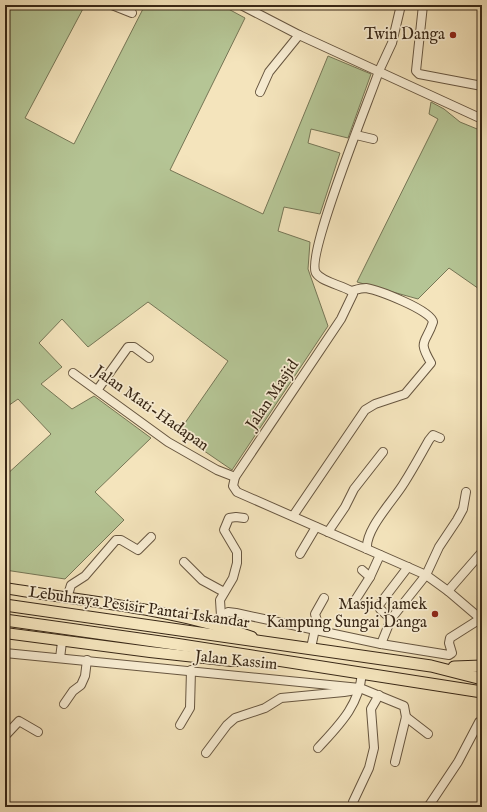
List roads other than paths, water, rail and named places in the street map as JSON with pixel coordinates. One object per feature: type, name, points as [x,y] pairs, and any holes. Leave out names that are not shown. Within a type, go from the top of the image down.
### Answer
[{"type":"highway","name":"Lebuhraya Pesisir Pantai Iskandar","points":[[5,605],[431,666],[482,679]]},
{"type":"highway","name":"Lebuhraya Pesisir Pantai Iskandar","points":[[5,620],[285,661],[482,692]]},
{"type":"highway","points":[[431,666],[472,668],[482,666]]},
{"type":"main road","points":[[5,588],[220,620],[261,641]]},
{"type":"main road","points":[[5,633],[62,642],[232,661],[285,661]]},
{"type":"street","points":[[112,5],[132,13]]},
{"type":"street","points":[[241,5],[299,35],[482,119]]},
{"type":"street","points":[[293,516],[365,410],[375,404],[405,394],[431,363],[424,350],[424,342],[434,322],[429,315],[410,304],[369,289],[359,288],[351,291],[320,277],[316,273],[314,263],[318,240],[379,71],[392,43],[401,5]]},
{"type":"street","points":[[423,5],[416,71],[419,74],[482,86]]},
{"type":"street","points":[[260,92],[269,72],[299,35]]},
{"type":"street","points":[[356,135],[373,139]]},
{"type":"street","name":"Jalan Masjid","points":[[235,477],[341,319],[352,299],[353,294],[351,291]]},
{"type":"street","points":[[98,389],[128,347],[134,347],[149,358]]},
{"type":"street","name":"Jalan Mati-Hadapan","points":[[73,373],[98,389],[168,442],[217,470],[235,477]]},
{"type":"street","points":[[367,549],[367,542],[374,527],[404,484],[429,440],[433,435],[440,438]]},
{"type":"street","points":[[328,532],[345,508],[354,489],[383,452]]},
{"type":"street","points":[[220,620],[228,612],[236,613],[381,644],[451,654],[448,641],[450,638],[481,620],[448,591],[426,575],[237,492],[233,486],[235,477]]},
{"type":"street","points":[[381,644],[391,619],[426,575],[439,547],[463,509],[466,492]]},
{"type":"street","points":[[220,620],[220,600],[233,578],[237,563],[237,552],[224,530],[229,518],[244,518]]},
{"type":"street","points":[[300,554],[305,549],[316,527]]},
{"type":"street","points":[[67,598],[71,585],[85,576],[116,540],[121,540],[138,550],[151,537]]},
{"type":"street","points":[[448,591],[482,552]]},
{"type":"street","points":[[354,602],[370,577],[380,555]]},
{"type":"street","points":[[184,562],[202,580],[224,592]]},
{"type":"street","points":[[391,619],[381,611],[379,605],[408,567]]},
{"type":"street","points":[[362,570],[370,577]]},
{"type":"street","points":[[310,648],[318,623],[315,614],[324,598]]},
{"type":"street","points":[[60,658],[62,642]]},
{"type":"street","name":"Jalan Kassim","points":[[5,653],[191,670],[360,688],[404,706],[406,717]]},
{"type":"street","points":[[64,704],[73,691],[81,685],[85,676],[87,660]]},
{"type":"street","points":[[180,725],[190,708],[191,670]]},
{"type":"street","points":[[318,748],[350,710],[360,688],[362,673]]},
{"type":"street","points":[[206,753],[227,725],[235,718],[266,708],[280,698],[344,692],[360,688]]},
{"type":"street","points":[[353,802],[369,768],[374,748],[371,709],[380,695]]},
{"type":"street","points":[[395,762],[406,717],[428,734]]},
{"type":"street","points":[[428,807],[458,762],[479,722],[482,720]]},
{"type":"street","points":[[5,736],[19,721],[38,732]]},
{"type":"place","name":"Twin Danga","points":[[453,35]]},
{"type":"place","name":"Masjid Jamek Kampung Sungai Danga","points":[[435,614]]}]
